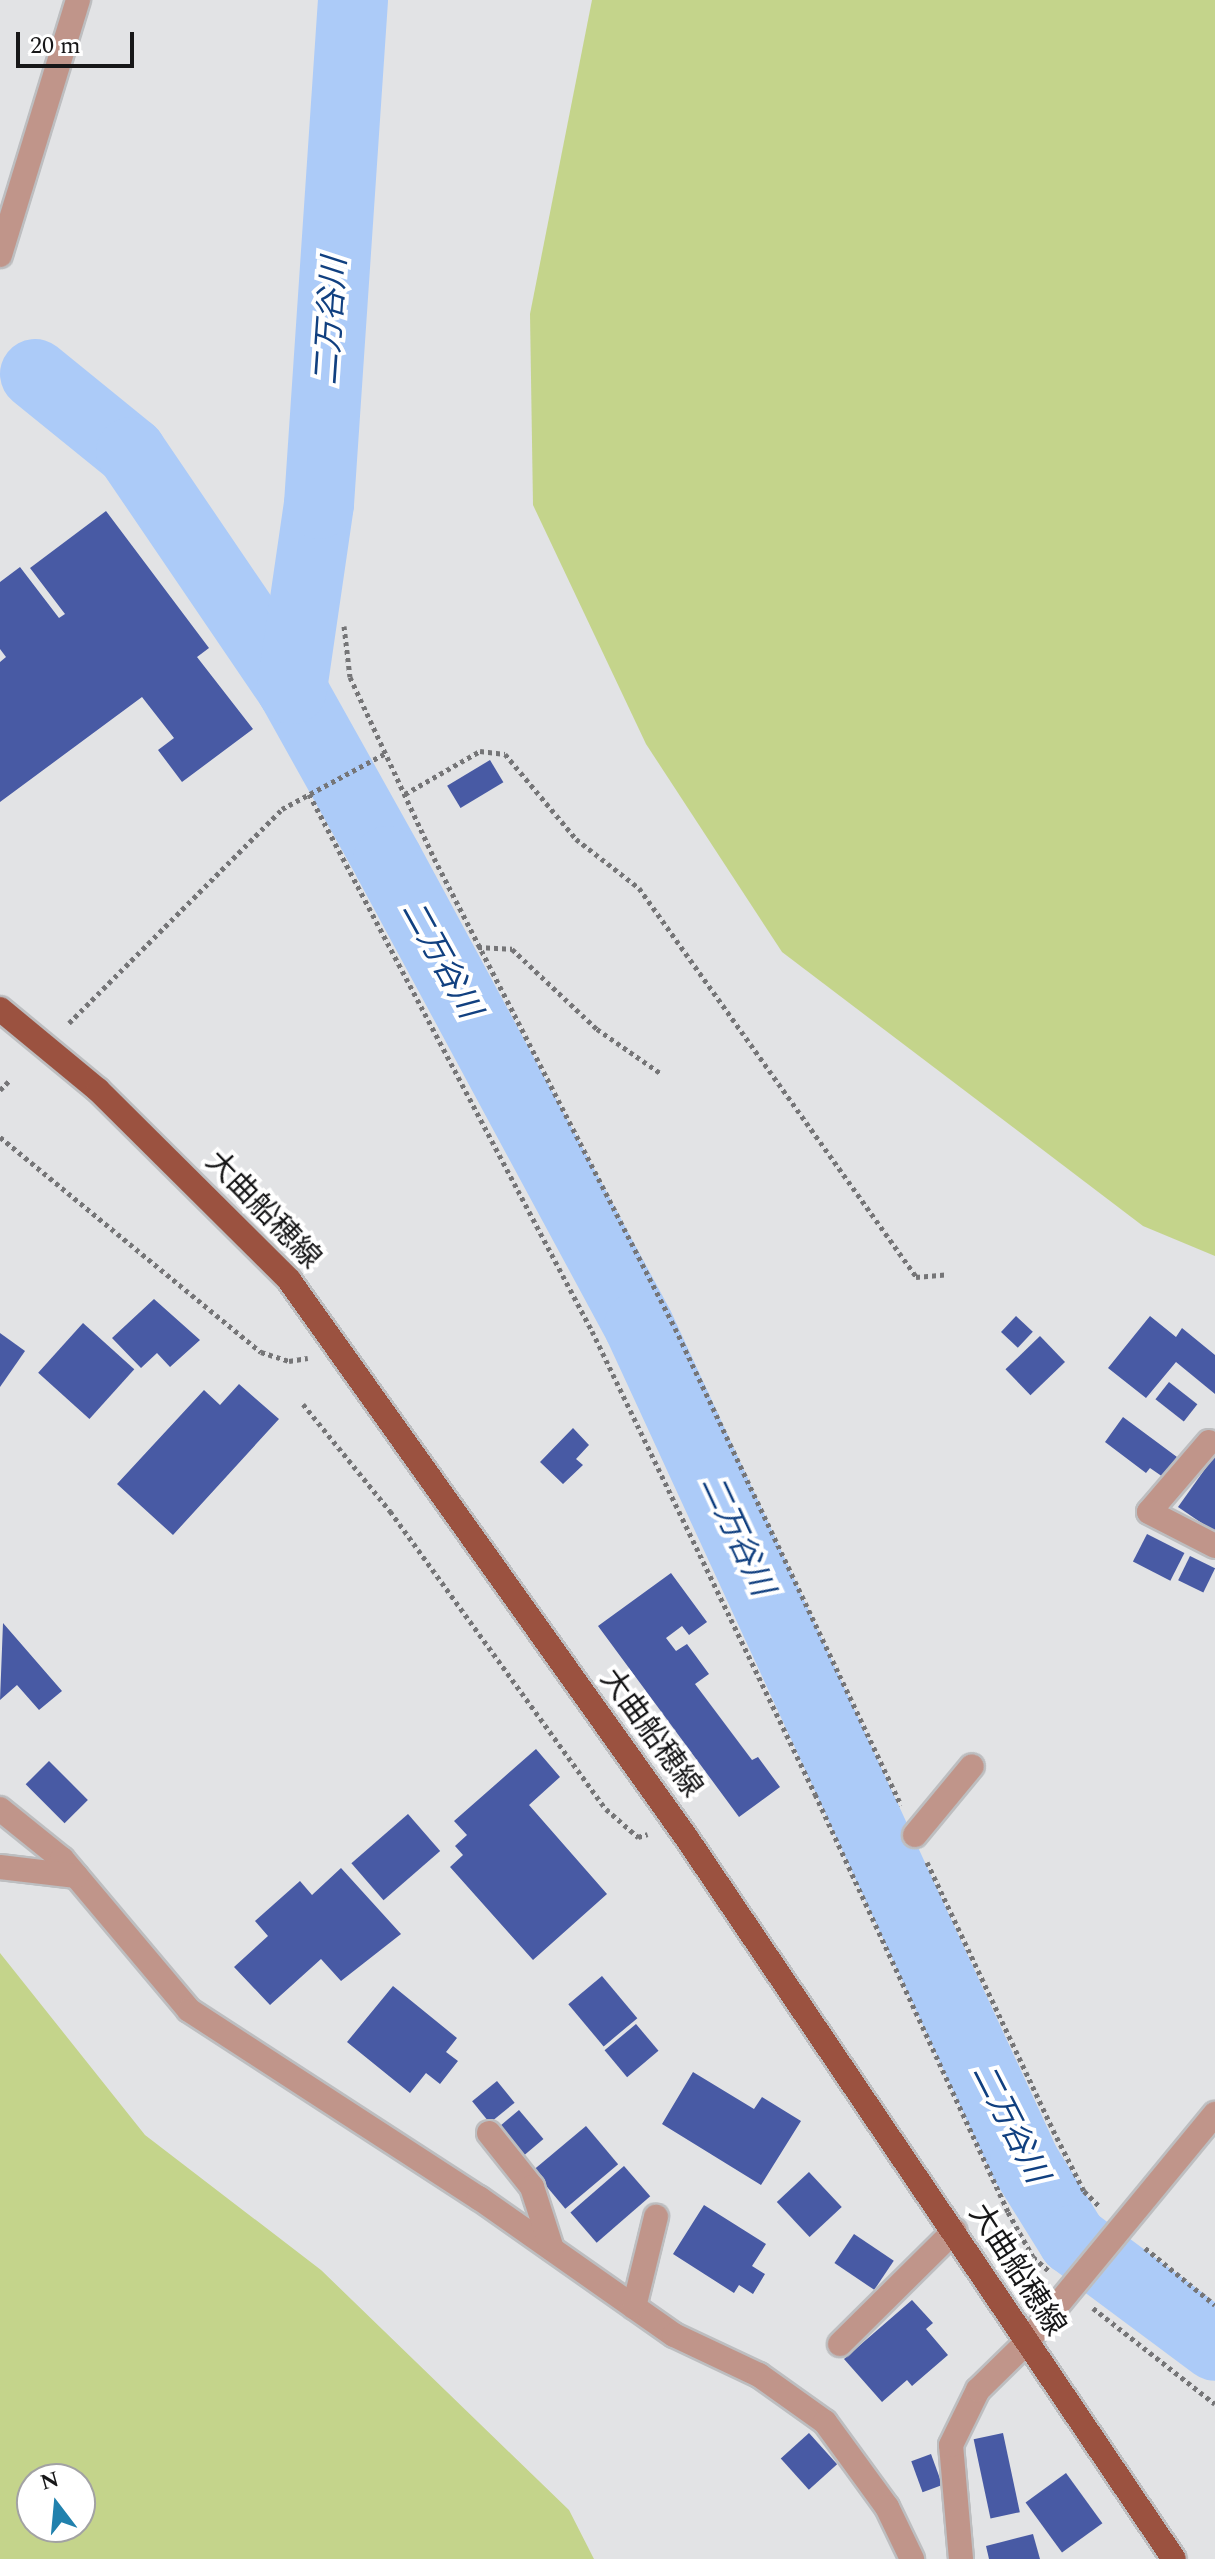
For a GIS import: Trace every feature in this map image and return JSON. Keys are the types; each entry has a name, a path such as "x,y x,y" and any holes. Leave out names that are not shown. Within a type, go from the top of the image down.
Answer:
{"main road":[{"name":"大曲船穂線","path":"0,1009 98,1090 289,1280 677,1825 875,2123 954,2231 1026,2343 1174,2559"}],"street":[{"path":"0,255 78,0"},
{"path":"1209,1442 1149,1512 1215,1546"},
{"path":"915,1835 972,1766"},
{"path":"0,1809 76,1876 189,2010 552,2249 674,2335 759,2375 825,2422 879,2494 912,2559"},
{"path":"0,1867 76,1876"},
{"path":"961,2559 951,2445 978,2390 1026,2343 1215,2114"},
{"path":"489,2133 532,2187 552,2249"},
{"path":"634,2307 656,2217"},
{"path":"840,2344 954,2231"}],"path":[{"path":"344,626 350,677 405,794 478,947 675,1328 1084,2191 1215,2305"},
{"path":"405,794 480,751 505,754 576,839 639,888 916,1277 948,1274"},
{"path":"69,1023 282,809 386,753"},
{"path":"309,794 592,1331 815,1794 1008,2212 1033,2257 1070,2290 1215,2404"},
{"path":"478,947 512,949 597,1029 660,1073"},
{"path":"0,1090 9,1081"},
{"path":"0,1137 261,1352 289,1361 336,1346"},
{"path":"303,1404 390,1511 606,1809 638,1837 677,1825"}],"green space":[{"path":"592,0 1215,0 1215,1256 1143,1226 782,952 646,744 533,505 530,314"},
{"path":"0,1953 145,2135 321,2270 569,2510 594,2559 0,2559"}],"building":[{"path":"106,511 209,648 197,657 253,729 182,782 158,750 174,738 142,697 0,802 0,662 6,657 0,649 0,582 20,567 59,618 65,614 30,568"},
{"path":"490,760 503,782 461,808 447,786"},
{"path":"154,1299 200,1340 170,1367 157,1353 141,1368 112,1338"},
{"path":"1016,1316 1033,1332 1018,1348 1001,1332"},
{"path":"1150,1316 1176,1337 1182,1328 1215,1355 1215,1394 1176,1362 1146,1398 1108,1368"},
{"path":"83,1323 134,1369 89,1419 38,1373"},
{"path":"0,1333 25,1351 0,1387"},
{"path":"1040,1336 1065,1362 1030,1395 1005,1369"},
{"path":"1169,1382 1197,1404 1184,1422 1155,1399"},
{"path":"239,1384 279,1419 173,1535 117,1484 204,1390 220,1405"},
{"path":"1123,1417 1177,1457 1163,1477 1150,1468 1146,1473 1105,1442"},
{"path":"573,1428 589,1445 576,1459 583,1465 563,1484 540,1462"},
{"path":"1215,1455 1215,1532 1178,1507"},
{"path":"1147,1534 1184,1553 1170,1581 1133,1562"},
{"path":"1190,1556 1215,1568 1203,1593 1178,1580"},
{"path":"671,1573 707,1622 689,1635 682,1626 666,1638 676,1651 687,1644 709,1674 695,1684 752,1760 758,1757 780,1787 739,1817 598,1626"},
{"path":"3,1623 62,1691 39,1710 17,1685 0,1700"},
{"path":"536,1749 560,1777 529,1805 607,1894 533,1960 450,1867 463,1855 455,1846 467,1835 454,1821"},
{"path":"49,1761 88,1800 65,1823 26,1784"},
{"path":"408,1814 440,1851 384,1900 351,1863"},
{"path":"341,1868 401,1934 341,1981 321,1959 270,2005 234,1967 268,1936 255,1921 300,1881 312,1895"},
{"path":"602,1976 637,2018 604,2046 568,2004"},
{"path":"393,1986 457,2038 446,2052 458,2061 440,2084 426,2073 410,2093 347,2042"},
{"path":"636,2024 658,2051 627,2077 605,2050"},
{"path":"693,2072 754,2109 762,2097 801,2121 761,2185 662,2124"},
{"path":"497,2081 515,2103 490,2123 472,2101"},
{"path":"519,2110 543,2139 521,2158 497,2129"},
{"path":"586,2126 618,2164 565,2209 533,2170"},
{"path":"624,2166 650,2196 597,2243 570,2213"},
{"path":"809,2172 842,2207 810,2237 777,2202"},
{"path":"704,2205 766,2244 752,2266 765,2274 753,2294 739,2285 734,2293 673,2254"},
{"path":"854,2234 894,2261 874,2290 834,2263"},
{"path":"912,2300 933,2323 926,2329 948,2355 912,2386 907,2380 882,2402 844,2359"},
{"path":"809,2433 837,2464 809,2490 781,2458"},
{"path":"1003,2433 1020,2512 990,2518 974,2439"},
{"path":"931,2454 942,2485 923,2492 911,2461"},
{"path":"1066,2473 1102,2523 1062,2553 1026,2502"},
{"path":"1033,2534 1040,2559 989,2559 986,2546"}],"waterway":[{"name":"二万谷川","path":"292,689 319,504 353,0"},
{"name":"二万谷川","path":"35,374 131,452 292,689 388,861 639,1326 1025,2163 1073,2240 1215,2346"}]}
